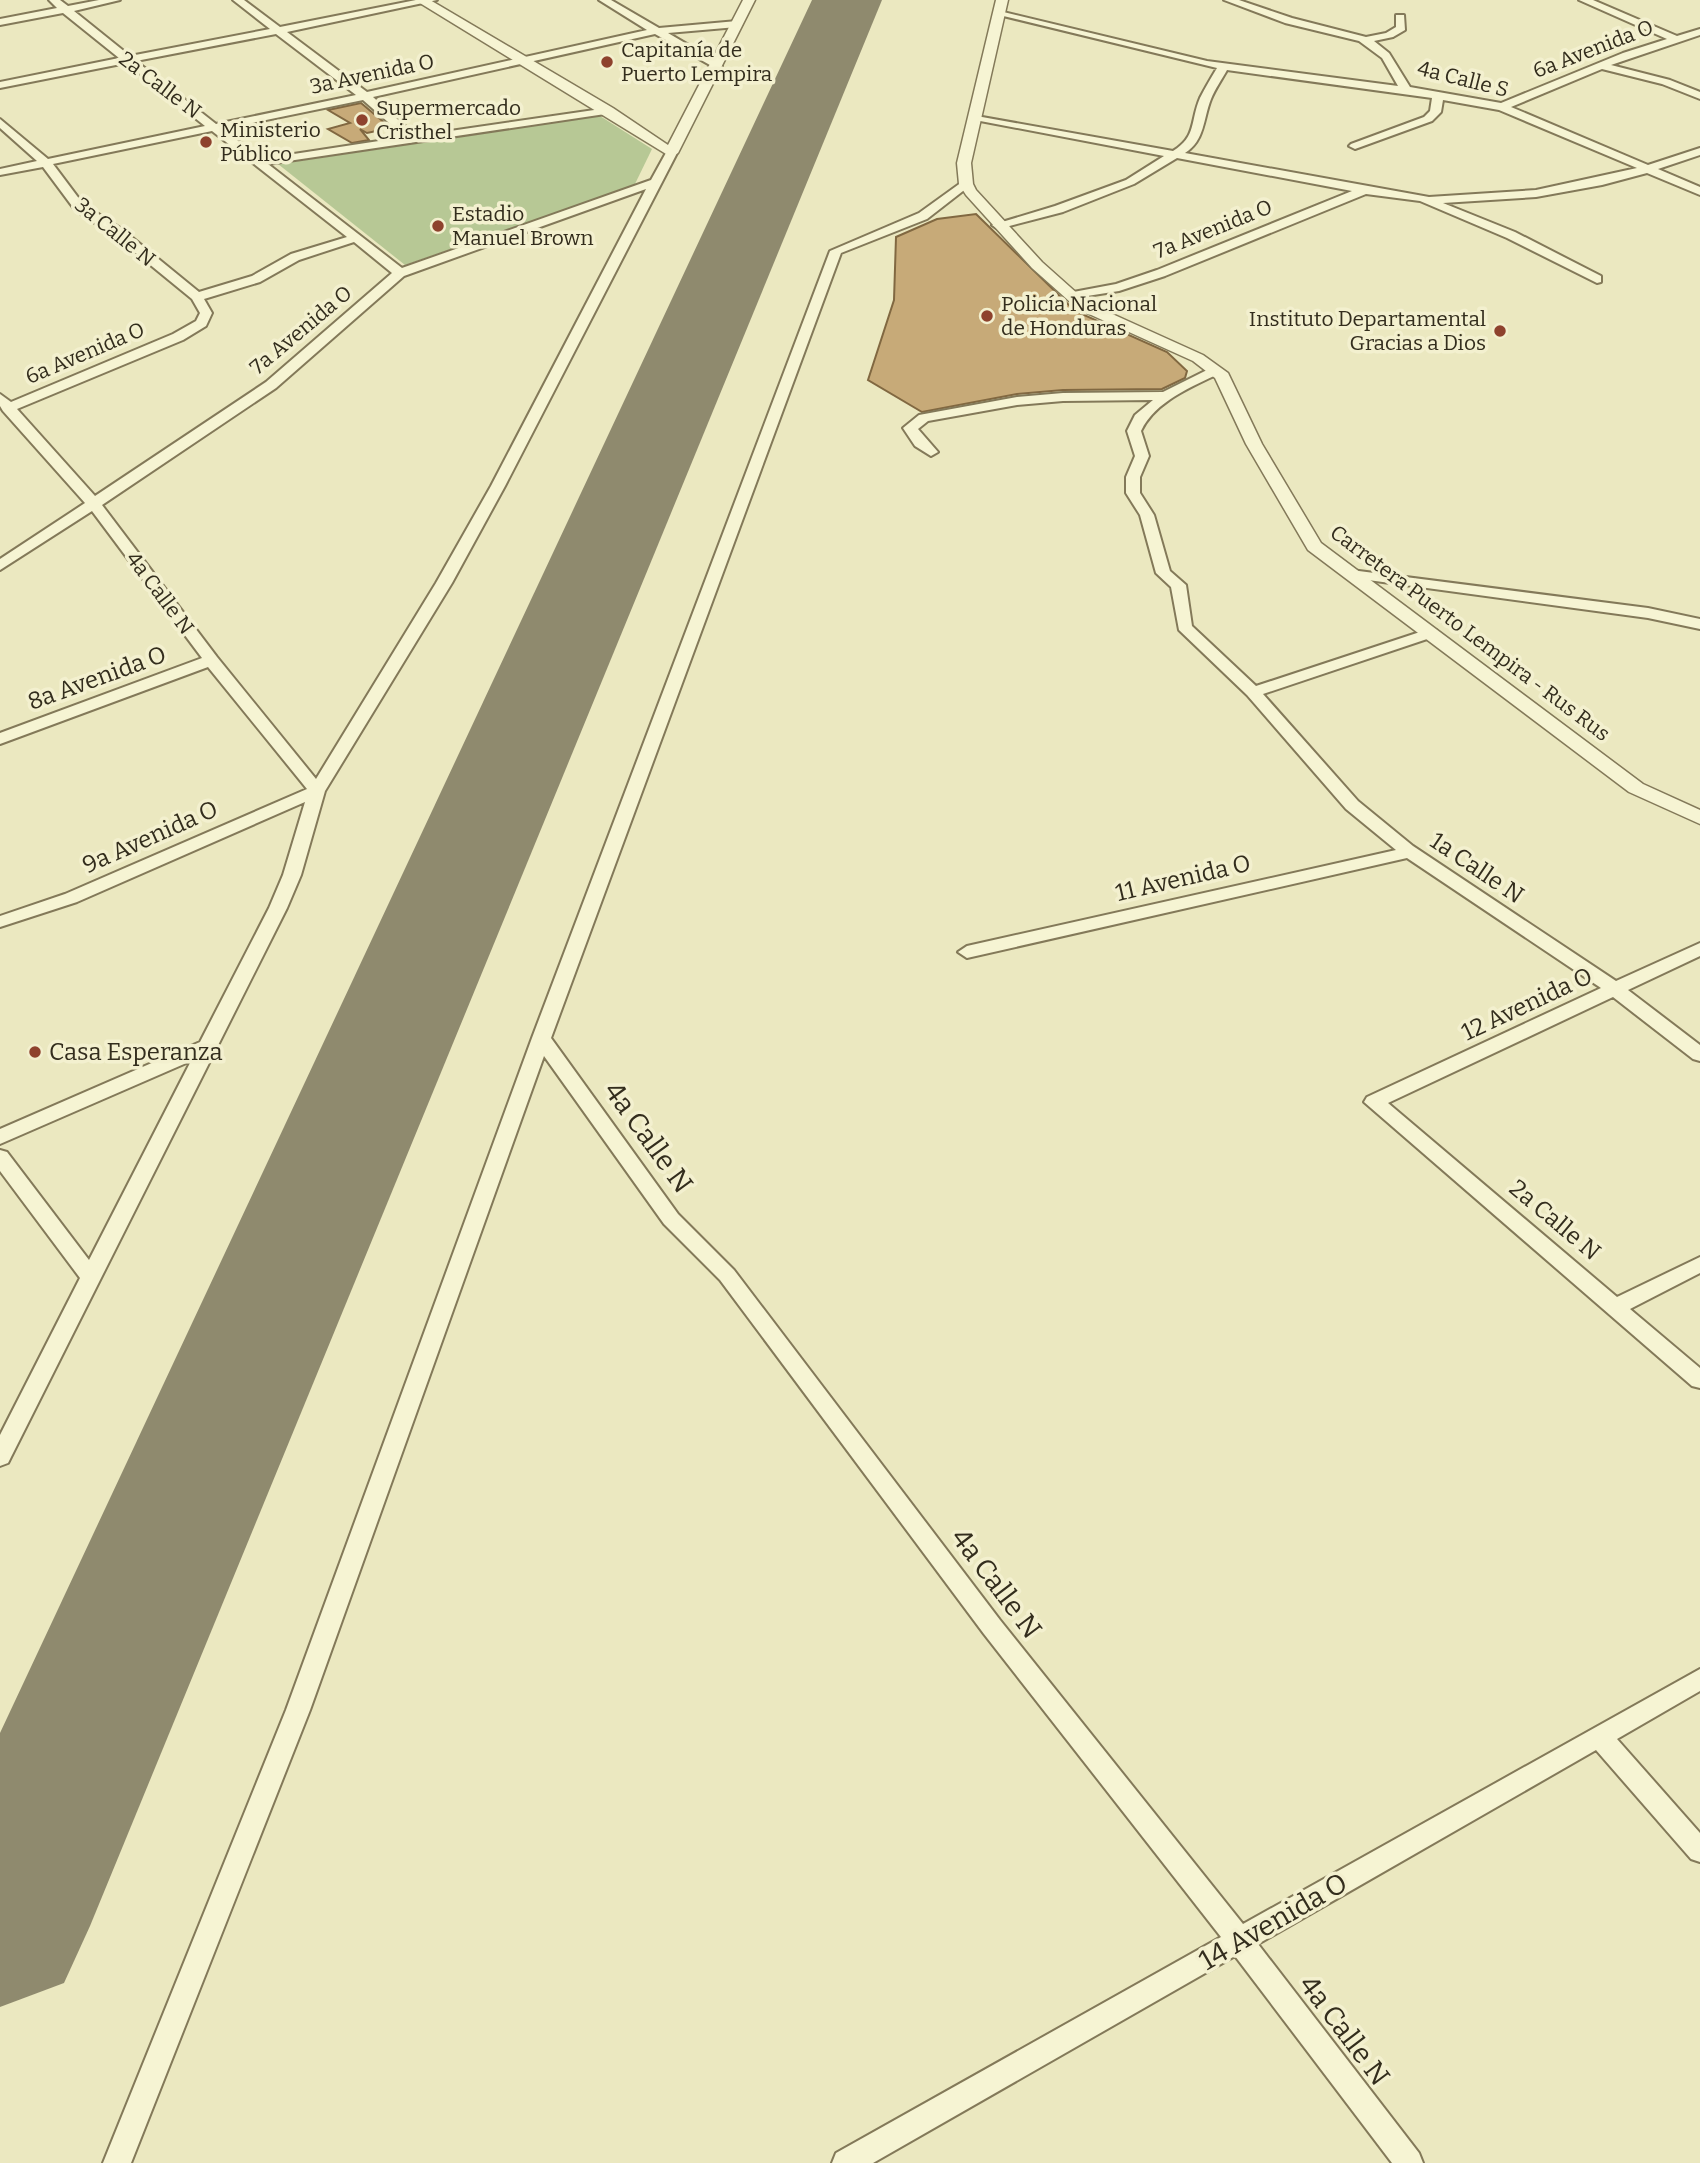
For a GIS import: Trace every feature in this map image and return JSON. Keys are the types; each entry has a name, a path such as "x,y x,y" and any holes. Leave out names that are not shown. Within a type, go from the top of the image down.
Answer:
{"street":[{"name":"2a Calle N","path":"54,0 124,60 215,126 400,273"},
{"path":"0,22 115,0"},
{"path":"238,0 365,96 412,138"},
{"path":"604,0 717,66"},
{"path":"0,1457 278,908 292,875 317,791 451,571 717,66 749,0"},
{"path":"1229,0 1297,23 1369,39 1390,35 1401,28 1400,17"},
{"path":"1584,0 1676,39"},
{"path":"0,85 425,1 608,111 671,153"},
{"path":"117,2163 298,1710 541,1038 836,251 923,216 966,184 964,163 1001,6 1151,52 1223,67 1406,90"},
{"name":"3a Avenida O","path":"0,172 365,96 655,31 737,24"},
{"name":"6a Avenida O","path":"1502,107 1601,66 1700,32"},
{"name":"4a Calle S","path":"1369,39 1398,71 1406,90 1502,107 1700,191"},
{"path":"1601,66 1666,82 1700,96"},
{"path":"998,225 1059,209 1130,182 1191,145 1199,129 1205,100 1223,67"},
{"path":"1355,146 1428,119 1435,112 1438,94"},
{"path":"261,162 608,111"},
{"path":"975,117 1365,190 1422,198 1489,199 1534,195 1651,169 1700,151"},
{"name":"3a Calle N","path":"0,121 46,163 79,206 119,233 197,297"},
{"name":"7a Avenida O","path":"0,566 271,385 400,273 656,182"},
{"name":"Carretera Puerto Lempira - Rus Rus","path":"966,184 998,225 1083,306 1198,358 1222,376 1254,444 1314,546 1636,788 1700,818"},
{"name":"7a Avenida O","path":"1072,296 1119,287 1161,273 1365,190"},
{"path":"1422,198 1511,235 1597,279"},
{"path":"197,297 256,279 295,257 355,238"},
{"name":"6a Avenida O","path":"5,408 178,337 201,323 206,313 197,297"},
{"path":"931,453 910,428 924,418 977,407 1063,397 1166,396 1215,370"},
{"name":"1a Calle N","path":"1166,396 1140,418 1134,430 1142,456 1133,477 1133,493 1147,515 1163,573 1178,585 1184,627 1253,692 1352,805 1410,852 1616,990 1700,1055"},
{"name":"4a Calle N","path":"5,408 93,503 211,660 317,791"},
{"path":"1351,574 1648,613 1700,624"},
{"path":"1253,692 1431,633"},
{"name":"8a Avenida O","path":"0,739 211,660"},
{"name":"9a Avenida O","path":"0,922 71,898 317,791"},
{"name":"11 Avenida O","path":"967,952 1410,852"},
{"name":"12 Avenida O","path":"1374,1102 1700,949"},
{"name":"4a Calle N","path":"541,1038 671,1219 735,1285 992,1627 1239,1940 1409,2163"},
{"path":"0,1137 209,1046"},
{"name":"2a Calle N","path":"1374,1102 1700,1380"},
{"path":"0,1157 91,1277"},
{"path":"1616,1307 1700,1264"},
{"name":"14 Avenida O","path":"846,2163 1700,1679"},
{"path":"1599,1736 1700,1851"}],"green space":[{"name":"Estadio Manuel Brown","path":"600,116 652,149 634,186 405,265 278,164"}],"building":[{"name":"Supermercado Cristhel","path":"361,103 386,124 378,126 381,130 367,133 360,129 369,140 352,143 328,129 350,123 328,110"},
{"name":"Policía Nacional de Honduras","path":"976,214 1075,311 1167,352 1187,371 1185,378 1162,389 1063,390 1017,394 922,412 868,380 894,300 896,237 937,219"}],"runway":[{"path":"0,1926 847,0"}],"place":[{"name":"Capitanía de Puerto Lempira","path":"607,62"},
{"name":"Supermercado Cristhel","path":"362,120"},
{"name":"Ministerio Público","path":"206,142"},
{"name":"Estadio Manuel Brown","path":"438,226"},
{"name":"Policía Nacional de Honduras","path":"987,316"},
{"name":"Instituto Departamental Gracias a Dios","path":"1500,331"},
{"name":"Casa Esperanza","path":"35,1052"}]}
